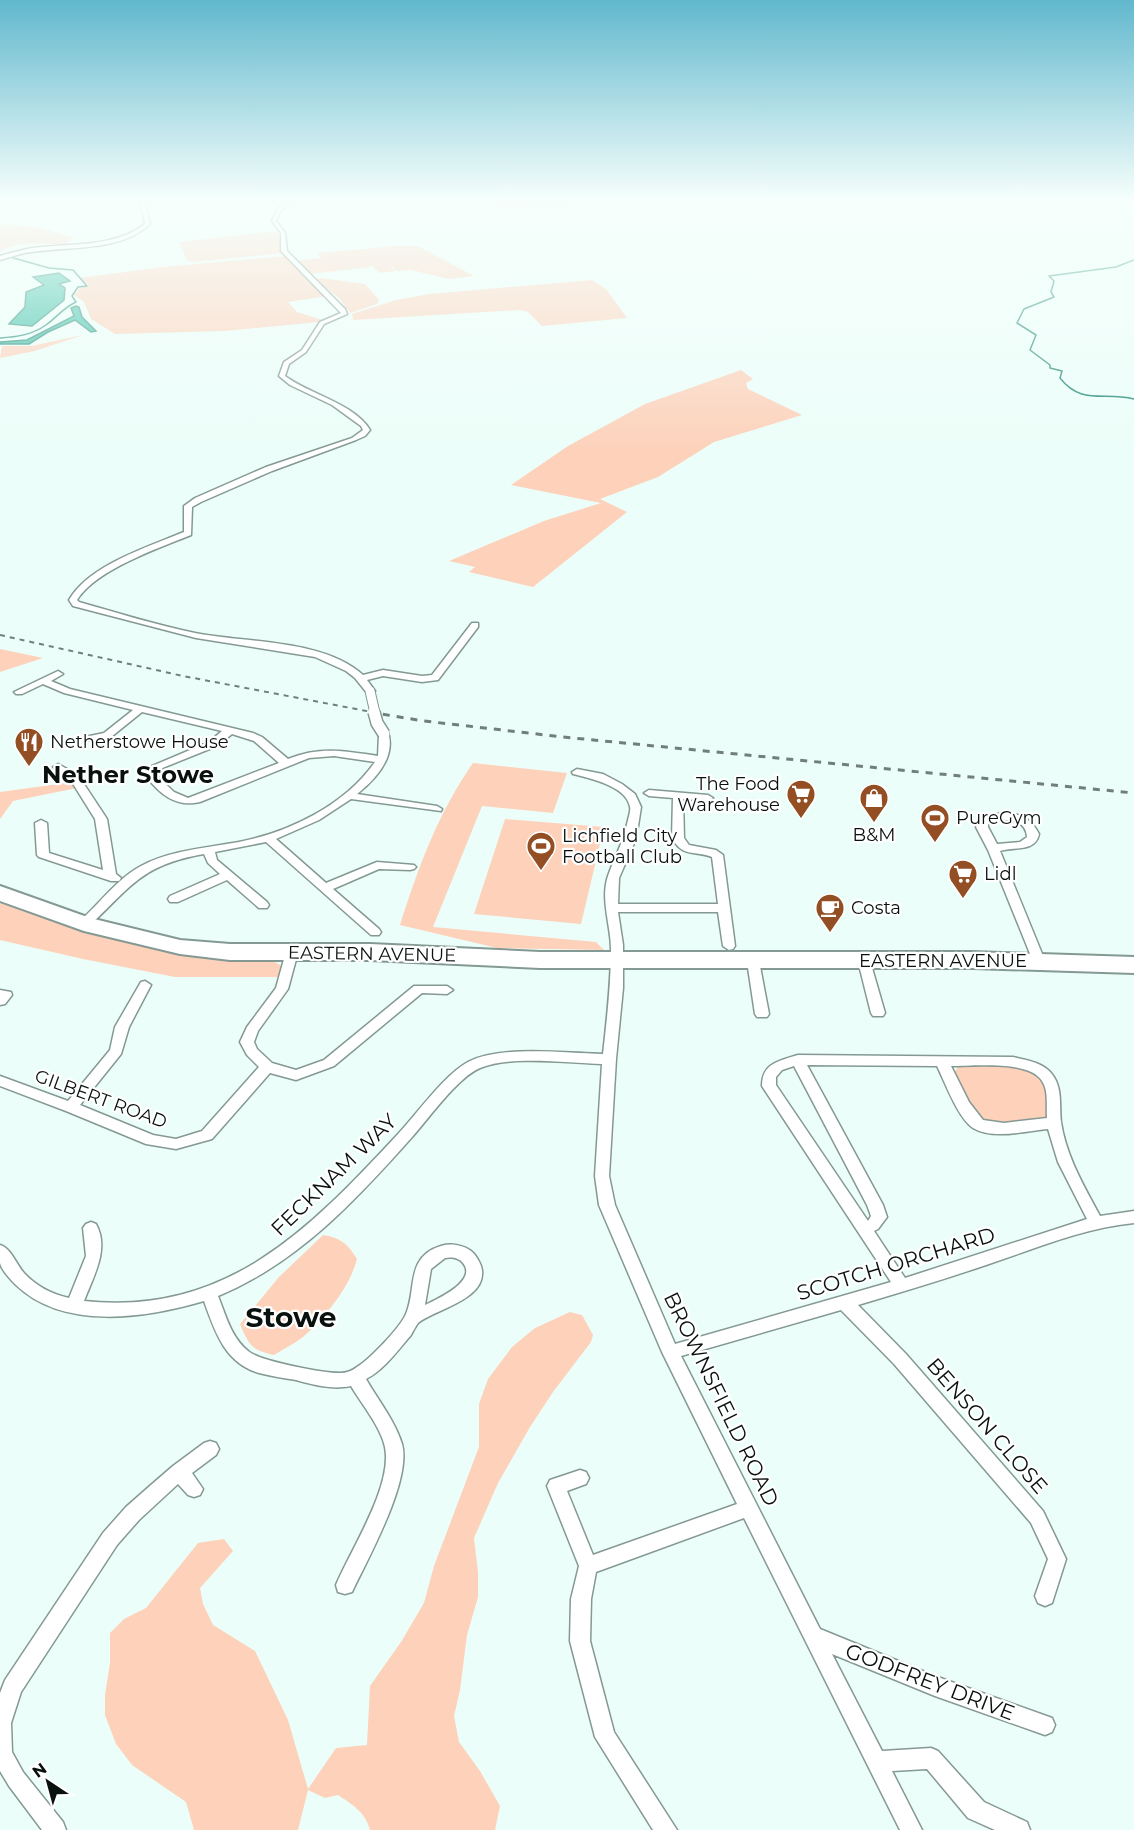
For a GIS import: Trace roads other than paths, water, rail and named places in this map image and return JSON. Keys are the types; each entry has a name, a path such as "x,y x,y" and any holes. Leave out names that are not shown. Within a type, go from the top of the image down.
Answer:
{"highway":[{"name":"EASTERN AVENUE","path":"0,893 84,924 180,947 230,952 370,952 540,960 1134,964"}],"street":[{"path":"84,924 124,881 156,863 268,838 312,818 350,796 382,760 384,735 377,723 370,691 362,678 352,669 307,653 213,639 153,626 76,604 73,600 74,594 81,588 124,561 188,533 188,506 198,500 268,469 354,439 363,435 367,430 364,425 334,404 292,384 282,376 286,363 304,351 322,323 344,314 343,310 317,283"},
{"path":"362,678 382,673 422,680 435,678 475,625"},
{"path":"19,692 58,674"},
{"path":"43,681 67,691 230,730 258,739 286,763"},
{"path":"88,739 107,735 140,709"},
{"path":"230,730 213,744 150,769 150,776 176,799 183,802 196,800 286,763 320,753 382,760"},
{"path":"58,767 74,777 101,819 110,876"},
{"name":"BROWNSFIELD ROAD","path":"578,772 599,776 618,786 631,796 636,807 630,839 613,878 612,908 617,988 609,1059 602,1176 607,1205 670,1352 816,1637 911,1830"},
{"path":"649,793 708,798"},
{"path":"350,796 437,809"},
{"path":"678,796 680,843 688,850 710,851 717,855 729,945"},
{"path":"41,823 43,855 124,881"},
{"path":"268,838 375,932"},
{"path":"209,850 212,861 263,905"},
{"path":"994,850 1039,962"},
{"path":"326,888 377,865 410,867"},
{"path":"174,899 227,875"},
{"path":"612,908 724,908"},
{"path":"292,952 282,989 252,1030 247,1042 267,1067 296,1075 329,1063 419,989 447,990"},
{"path":"753,961 762,1014"},
{"path":"864,961 878,1013"},
{"path":"71,1107 116,1051 122,1026 145,985"},
{"path":"0,994 6,995 0,1001"},
{"name":"FECKNAM WAY","path":"0,1251 14,1274 32,1292 51,1301 73,1307 136,1309 209,1294 255,1274 314,1229 472,1066 490,1060 609,1059"},
{"path":"798,1060 875,1205 879,1217 873,1225 864,1228"},
{"path":"902,1286 769,1086 769,1076 777,1067 798,1060 1013,1062 1030,1066 1046,1076 1052,1088 1054,1123 1062,1155 1096,1222"},
{"path":"942,1062 971,1116 979,1124 991,1128 1054,1123"},
{"name":"GILBERT ROAD","path":"0,1081 151,1140 176,1144 207,1135 267,1067"},
{"name":"SCOTCH ORCHARD","path":"670,1352 902,1286 1096,1222 1134,1217"},
{"path":"73,1307 94,1256 91,1228"},
{"path":"209,1294 226,1334 240,1356 256,1365 327,1380 356,1378 371,1368 412,1319"},
{"name":"BENSON CLOSE","path":"844,1302 900,1359 1037,1517 1056,1559 1045,1596"},
{"path":"345,1585 382,1506 396,1462 393,1445 356,1378"},
{"path":"56,1830 16,1779 2,1754 1,1723 12,1687 110,1539 128,1517 179,1472 210,1449"},
{"path":"179,1472 194,1489"},
{"path":"580,1478 556,1486 588,1566 580,1599 580,1641 605,1737 666,1830"},
{"path":"588,1566 749,1508"},
{"name":"GODFREY DRIVE","path":"816,1637 935,1686 1045,1725"},
{"path":"877,1762 931,1758 976,1810 1018,1830"}],"waterway":[{"path":"0,338 24,335 41,328 76,302 72,296 78,287 87,286 85,283"},
{"path":"1053,283 1051,292 1054,297 1024,309 1017,323 1036,335 1030,350 1050,365 1050,368 1062,371 1060,378 1068,387 1077,392 1085,395 1134,399"}],"railway":[{"path":"0,635 183,676 377,713"},
{"path":"369,712 424,721 563,737 1134,793"}],"place":[{"name":"Netherstowe House","path":"29,768"},
{"name":"The Food Warehouse","path":"801,820"},
{"name":"B&M","path":"874,824"},
{"name":"PureGym","path":"935,844"},
{"name":"Lichfield City Football Club","path":"541,872"},
{"name":"Lidl","path":"963,900"},
{"name":"Costa","path":"830,934"}],"district":[{"name":"Nether Stowe","path":"128,775"},
{"name":"Stowe","path":"291,1317"}]}
